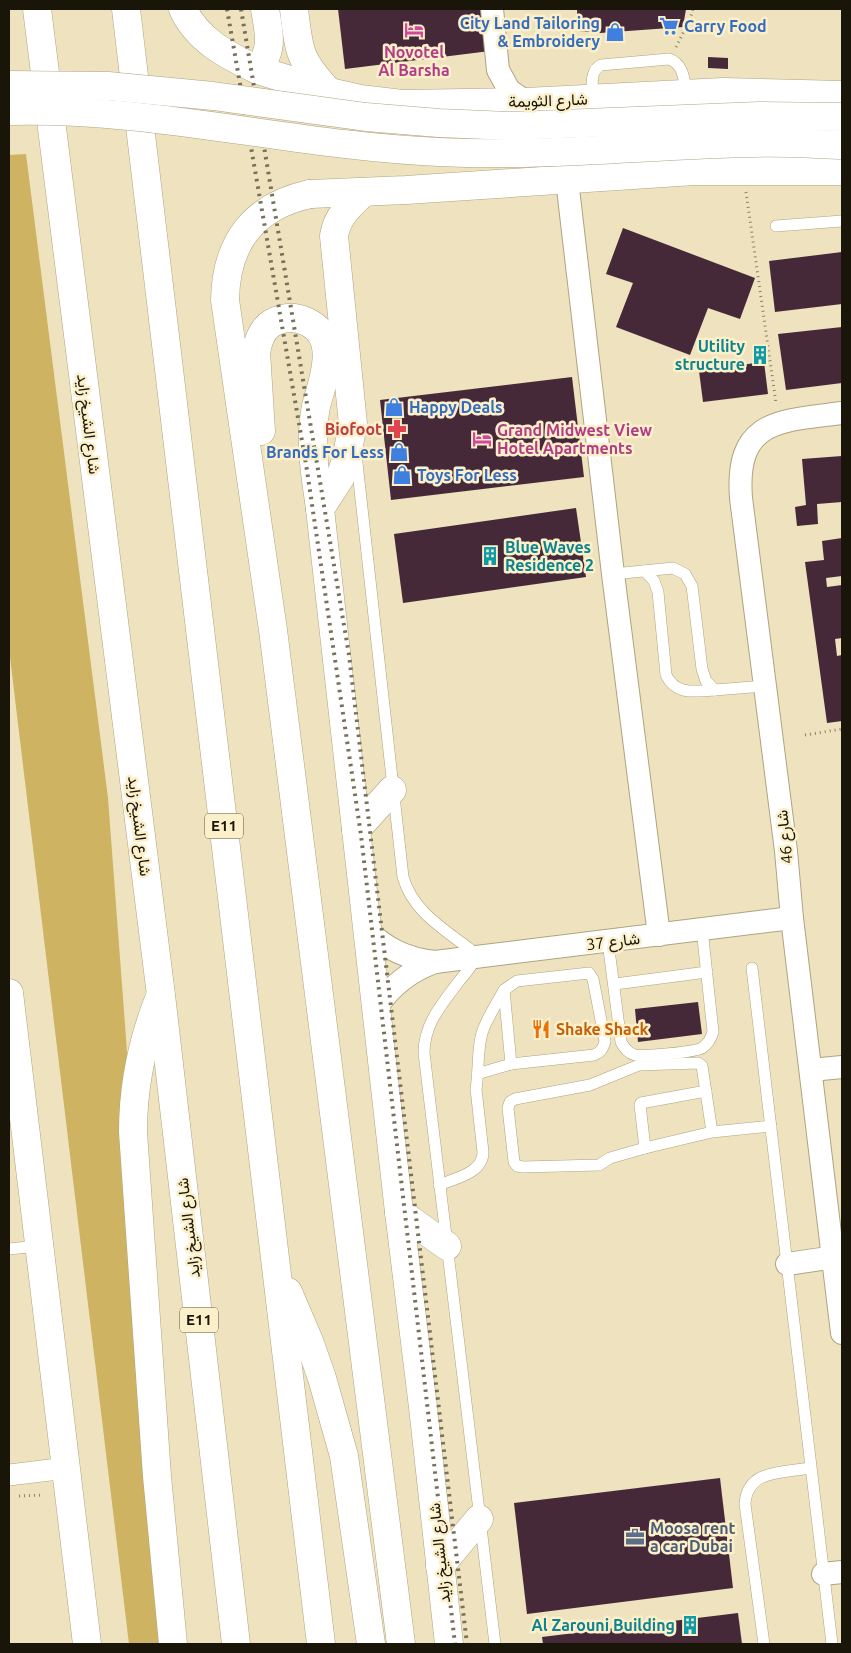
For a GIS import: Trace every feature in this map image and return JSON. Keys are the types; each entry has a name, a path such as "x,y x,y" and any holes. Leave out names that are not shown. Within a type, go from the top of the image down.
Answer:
{"main road":[{"name":"شارع الشيخ زايد","path":"37,9 161,995 236,1644"},
{"name":"E11","path":"126,9 321,1644"},
{"name":"شارع الثويمة","path":"183,9 199,32 215,48 235,60 258,70 329,92 360,99 402,104 526,102 758,92 842,95"},
{"path":"258,70 269,49 270,42 266,9"},
{"path":"294,9 298,44 303,60 312,74 329,92"},
{"path":"9,85 108,86 213,96 366,117 512,126 759,116 842,117"},
{"path":"758,92 740,112 734,130 735,140 739,149 762,170"},
{"path":"687,94 708,113 714,122 716,132 711,152 694,171"},
{"path":"9,111 116,115 205,124 364,146 438,152 521,154 754,143 842,144"},
{"path":"401,1644 274,630 225,300 225,281 232,254 246,230 260,216 275,205 292,198 310,194 694,171 842,171"},
{"path":"320,509 340,478 349,451 353,424 334,236 335,228 342,214 364,192"},
{"name":"شارع الشيخ زايد","path":"274,630 256,352 262,332 270,324 290,318 310,323 318,330 326,349 325,380 316,408 312,437 449,1644"},
{"path":"356,830 392,790"},
{"path":"9,993 87,1644"},
{"path":"161,995 144,1039 139,1062 133,1108 133,1132 157,1476 173,1644"},
{"path":"399,1212 447,1246"},
{"path":"276,1267 312,1348 340,1440 344,1456 371,1644"},
{"path":"440,1566 480,1520"}],"street":[{"path":"492,9 498,70 509,90 526,102"},
{"path":"477,103 490,90 498,70"},
{"path":"567,180 613,574 660,935"},
{"name":"شارع 46","path":"842,413 793,419 770,426 751,442 741,464 740,476 741,498 766,686 811,1070 838,1257 842,1333"},
{"name":"شارع 37","path":"376,1008 387,993 401,980 417,969 434,962 792,918"},
{"name":"شارع 37","path":"368,930 376,939 398,953 409,958 434,962"},
{"path":"811,1070 842,1067"},
{"path":"788,1264 838,1257"}],"lane":[{"path":"592,98 593,74 597,67 601,65 669,59 681,69 687,94"},
{"path":"776,226 842,221"},
{"path":"353,424 403,877 410,896 422,912 471,950 476,957 471,967 432,1018 426,1035 424,1053 494,1644"},
{"path":"613,574 672,568 685,574 692,586 703,675 715,690"},
{"path":"645,571 654,581 658,592 666,674 669,681 680,690 688,692 766,686"},
{"path":"608,942 621,1042 629,1053 642,1056 696,1050 707,1044 713,1032 702,929"},
{"path":"752,968 788,1264 810,1468 833,1573 832,1644"},
{"path":"614,984 707,972"},
{"path":"439,1185 479,1167 483,1157 476,1089 482,1032 504,990 517,980 589,973 593,979 605,1041 599,1053 511,1064 478,1074"},
{"path":"504,990 511,1064"},
{"path":"712,1132 702,1066 698,1063 639,1065 590,1085 515,1099 510,1102 508,1108 514,1162 517,1166 599,1165 610,1158 712,1132 771,1126"},
{"path":"645,1148 641,1103 706,1091"},
{"path":"438,1173 468,1173"},
{"path":"9,1249 38,1246"},
{"path":"9,1470 67,1468"},
{"path":"9,1480 67,1468"},
{"path":"764,1644 745,1497 752,1484 764,1476 810,1468"}],"path":[{"path":"669,59 690,19 693,9"},
{"path":"739,189 746,189 775,403 791,402 793,419"},
{"path":"805,735 842,729"},
{"path":"11,1496 44,1496"}],"shaded area":[{"path":"26,154 108,798 126,1038 153,1464 151,1565 161,1644 129,1644 9,649 9,155"}],"building":[{"name":"Novotel Al Barsha","path":"338,9 485,9 490,51 345,69"},
{"path":"577,9 686,9 683,27 600,33 578,31"},
{"path":"708,57 728,58 728,69 708,68"},
{"path":"623,228 755,278 740,319 708,308 690,355 616,327 633,283 606,274"},
{"path":"842,252 842,304 775,312 769,261"},
{"path":"842,327 842,383 786,390 778,334"},
{"name":"Utility structure","path":"765,348 767,360 756,362 754,349"},
{"path":"764,362 768,394 703,402 699,371"},
{"name":"Grand Midwest View Hotel Apartments","path":"572,377 584,477 391,500 380,400"},
{"path":"842,456 842,502 817,504 818,524 797,526 795,507 806,505 802,459"},
{"name":"Blue Waves Residence 2","path":"576,508 586,577 403,603 394,534"},
{"path":"842,538 842,576 826,578 827,587 842,585 842,638 835,639 837,656 842,655 842,721 827,723 805,562 824,560 822,541"},
{"path":"698,1002 702,1034 638,1042 635,1009"},
{"path":"720,1478 733,1588 527,1614 514,1503"},
{"name":"Al Zarouni Building","path":"738,1613 742,1644 543,1644 542,1637"}],"railway":[{"path":"227,9 306,464 361,835 455,1644"},
{"path":"241,9 349,655 467,1644"}],"place":[{"name":"Carry Food","path":"669,26"},
{"name":"Novotel Al Barsha","path":"414,30"},
{"name":"City Land Tailoring & Embroidery","path":"615,32"},
{"name":"Utility structure","path":"760,355"},
{"name":"Happy Deals","path":"394,407"},
{"name":"Biofoot","path":"397,429"},
{"name":"Grand Midwest View Hotel Apartments","path":"482,439"},
{"name":"Brands For Less","path":"399,452"},
{"name":"Toys For Less","path":"402,475"},
{"name":"Blue Waves Residence 2","path":"490,556"},
{"name":"Shake Shack","path":"541,1029"},
{"name":"Moosa rent a car Dubai","path":"635,1537"},
{"name":"Al Zarouni Building","path":"690,1625"}]}
